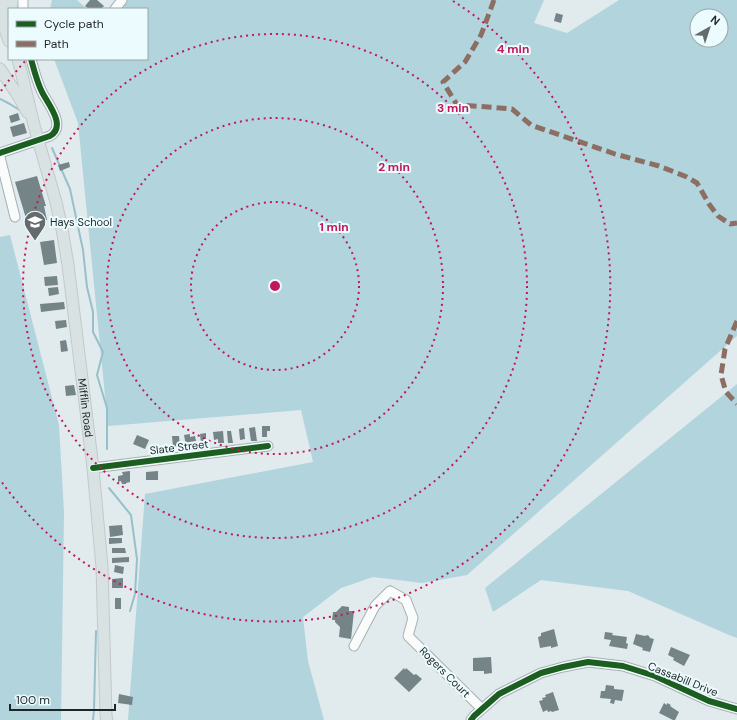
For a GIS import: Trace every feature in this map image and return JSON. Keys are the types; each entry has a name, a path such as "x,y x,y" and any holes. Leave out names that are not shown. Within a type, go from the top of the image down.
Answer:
{"main road":[{"path":"3,0 8,18"},
{"path":"0,14 8,38"},
{"name":"Mifflin Road","path":"15,60 28,101"},
{"name":"Mifflin Road","path":"18,60 35,129 56,202 68,265 93,468 102,567 107,720"},
{"path":"0,69 19,97 35,129"}],"street":[{"path":"0,153 38,140 54,133 57,129 57,122 42,92 31,60"},
{"path":"0,157 15,217"},
{"name":"Slate Street","path":"93,468 268,446"},
{"name":"Rogers Court","path":"354,646 375,606 390,591 406,600 413,618 408,636 482,709"},
{"name":"Cassabill Drive","path":"471,720 499,694 541,673 563,666 588,662 623,666 655,676 709,701 737,709"}],"shaded area":[{"path":"52,0 77,0 86,8 50,8"},
{"path":"122,0 544,0 534,23 567,33 619,0 737,0 737,336 467,575 422,583 373,577 341,588 303,617 308,661 324,720 128,720 145,494 313,462 301,410 108,426 78,123 54,60 148,60 148,8 116,8"},
{"path":"10,235 59,425 64,512 61,720 0,720 0,237"},
{"path":"737,384 737,638 628,591 541,580 493,612 485,588"}],"building":[{"path":"90,0 97,0 104,6 102,8 88,8 85,6"},
{"path":"556,13 563,15 561,23 554,21"},
{"path":"18,113 20,120 11,123 9,116"},
{"path":"24,123 27,133 13,137 10,127"},
{"path":"69,162 70,167 60,171 58,165"},
{"path":"37,176 46,206 44,206 47,220 28,225 15,182"},
{"path":"54,240 57,263 44,265 40,242"},
{"path":"57,276 58,285 45,286 44,277"},
{"path":"58,287 59,294 49,296 48,288"},
{"path":"64,302 65,309 41,312 40,304"},
{"path":"66,320 67,327 56,329 55,321"},
{"path":"66,340 68,351 61,352 60,341"},
{"path":"74,385 76,395 66,396 65,386"},
{"path":"262,426 270,426 270,431 267,431 267,437 262,437"},
{"path":"255,427 257,441 251,441 249,428"},
{"path":"244,428 245,439 240,440 239,429"},
{"path":"223,431 224,443 218,443 218,439 214,440 213,432"},
{"path":"227,431 231,431 233,443 228,443"},
{"path":"206,433 206,444 201,444 200,434"},
{"path":"190,434 190,437 195,436 196,441 190,442 191,446 186,446 184,435"},
{"path":"137,435 149,440 145,449 133,444"},
{"path":"172,436 179,436 180,446 173,447"},
{"path":"130,471 130,482 122,484 121,481 118,482 118,476 123,475 122,472"},
{"path":"158,471 158,480 146,480 146,472"},
{"path":"122,525 123,535 110,537 109,526"},
{"path":"109,538 122,538 122,543 109,544"},
{"path":"112,548 125,548 126,553 112,553"},
{"path":"129,557 129,562 112,563 112,558"},
{"path":"115,565 124,567 123,574 114,572"},
{"path":"123,578 123,588 112,588 112,579"},
{"path":"115,598 121,598 121,609 115,609"},
{"path":"342,606 349,607 349,611 354,611 351,639 339,637 340,627 335,620 332,620 333,612 336,612"},
{"path":"554,629 558,646 551,648 551,646 540,648 538,637 541,636 541,633"},
{"path":"605,632 613,633 612,635 627,637 627,649 609,646 611,640 604,639"},
{"path":"636,634 647,635 654,639 650,652 642,650 643,648 633,644"},
{"path":"671,647 690,655 684,666 673,660 674,658 668,655"},
{"path":"491,657 492,673 484,674 484,671 473,671 473,658"},
{"path":"404,668 422,679 409,692 394,678"},
{"path":"606,685 614,686 614,689 624,690 622,701 615,700 614,704 610,703 611,699 600,698 601,691 605,691"},
{"path":"553,692 559,710 548,712 547,710 543,712 539,701 546,697 545,695"},
{"path":"119,694 133,697 132,705 118,703"},
{"path":"664,703 671,705 670,706 679,712 675,720 659,713"}],"waterway":[{"path":"0,99 21,111"},
{"path":"52,148 70,189 83,250 87,287 93,312 93,332 103,352 97,375 107,408 107,449"},
{"path":"109,488 131,515 137,559 135,594 130,611"},
{"path":"93,720 96,631"}],"marked path":[{"path":"494,0 481,35 465,62 443,82 457,105 512,109 531,125 615,154 659,166 687,177 697,183 718,216 730,224 737,223"},
{"path":"737,321 725,349 721,375 726,392 737,404"}],"cycle path":[{"path":"0,153 50,136 55,132 57,127 55,115 40,88 31,60"},
{"path":"93,468 268,446"},
{"path":"471,720 499,694 541,673 588,662 623,666 655,676 709,701 737,709"}],"place":[{"name":"Hays School","path":"35,242"}]}
